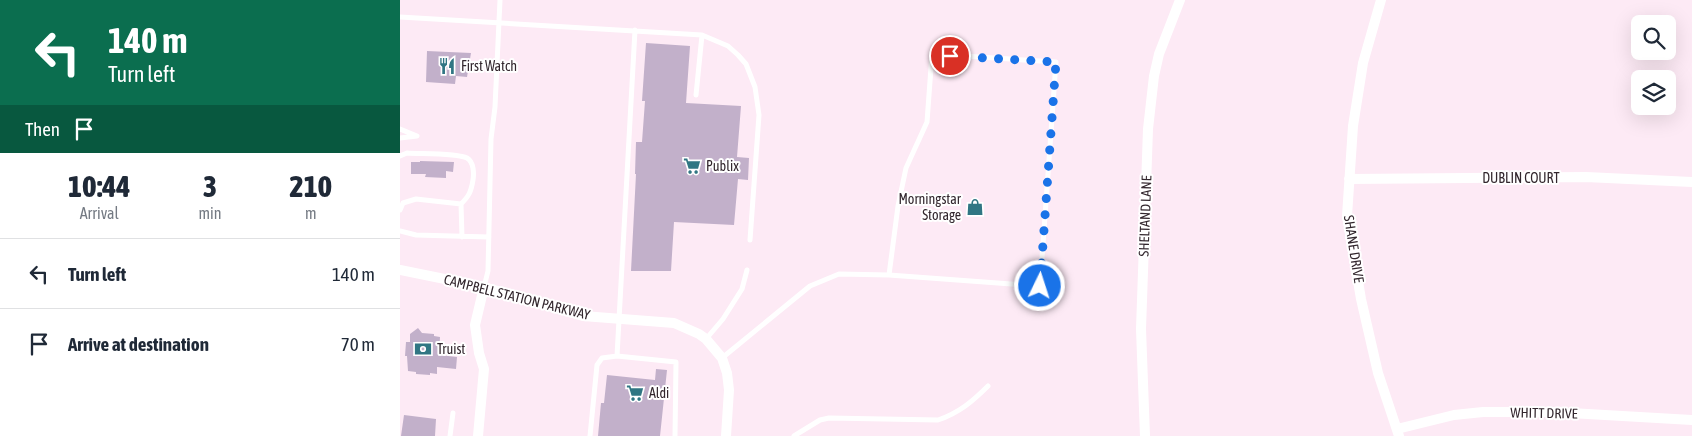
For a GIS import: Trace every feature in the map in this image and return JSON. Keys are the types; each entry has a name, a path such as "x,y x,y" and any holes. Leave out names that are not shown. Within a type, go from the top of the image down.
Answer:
{"street":[{"name":"SHELTAND LANE","path":"1145,436 1141,329 1149,120 1154,76 1159,54 1180,0"},
{"name":"SHANE DRIVE","path":"1380,0 1363,63 1353,126 1347,216 1361,299 1378,373 1398,433"},
{"name":"DUBLIN COURT","path":"1349,179 1586,177 1692,182"},
{"name":"CAMPBELL STATION PARKWAY","path":"400,270 484,286 583,316 674,323 699,334 706,339 722,358 727,373 729,390 726,436"},
{"path":"478,436 484,369 478,353 475,325 484,286"},
{"name":"WHITT DRIVE","path":"1398,433 1454,415 1483,412 1552,412 1692,420"}],"lane":[{"path":"484,286 488,271 491,140 495,107 500,0"},
{"path":"400,17 702,35 728,46 746,64 756,87 758,115 750,240"},
{"path":"617,356 635,30"},
{"path":"696,95 702,35"},
{"path":"722,358 810,286 839,274 889,275 1040,286 1056,62 932,54 927,122 906,168 898,206 889,275"},
{"path":"400,130 417,136 400,138"},
{"path":"400,156 407,153 467,158 474,174 471,194 461,204 462,237"},
{"path":"400,210 401,201 416,199 461,204"},
{"path":"400,230 416,235 488,237"},
{"path":"706,339 723,319 742,289 747,270"},
{"path":"590,436 597,365 602,358 617,356 676,362 675,436"},
{"path":"794,436 820,420 829,418 938,420 954,415 973,401 988,386"},
{"path":"450,436 453,413"}],"building":[{"name":"Publix","path":"646,43 690,46 686,103 741,106 737,157 749,158 748,180 738,179 734,225 674,222 671,271 631,271 636,142 642,142 645,101 642,101"},
{"name":"First Watch","path":"427,51 471,53 467,77 456,76 455,84 426,82"},
{"path":"411,162 454,162 453,172 446,171 446,178 425,177 426,174 411,174"},
{"name":"Truist","path":"418,328 422,333 434,334 434,336 440,337 439,355 457,357 456,369 437,367 437,374 430,373 430,375 416,374 416,372 408,371 407,356 405,356 406,342 410,342 410,334"},
{"name":"Aldi","path":"656,369 667,370 660,436 598,436 601,403 604,403 607,375 655,380"},
{"path":"404,415 436,419 435,436 401,436"}],"place":[{"name":"First Watch","path":"447,66"},
{"name":"Publix","path":"692,166"},
{"name":"Morningstar Storage","path":"975,207"},
{"name":"Truist","path":"423,349"},
{"name":"Aldi","path":"635,393"}],"route":[{"path":"950,56 1056,62 1040,286"}]}
